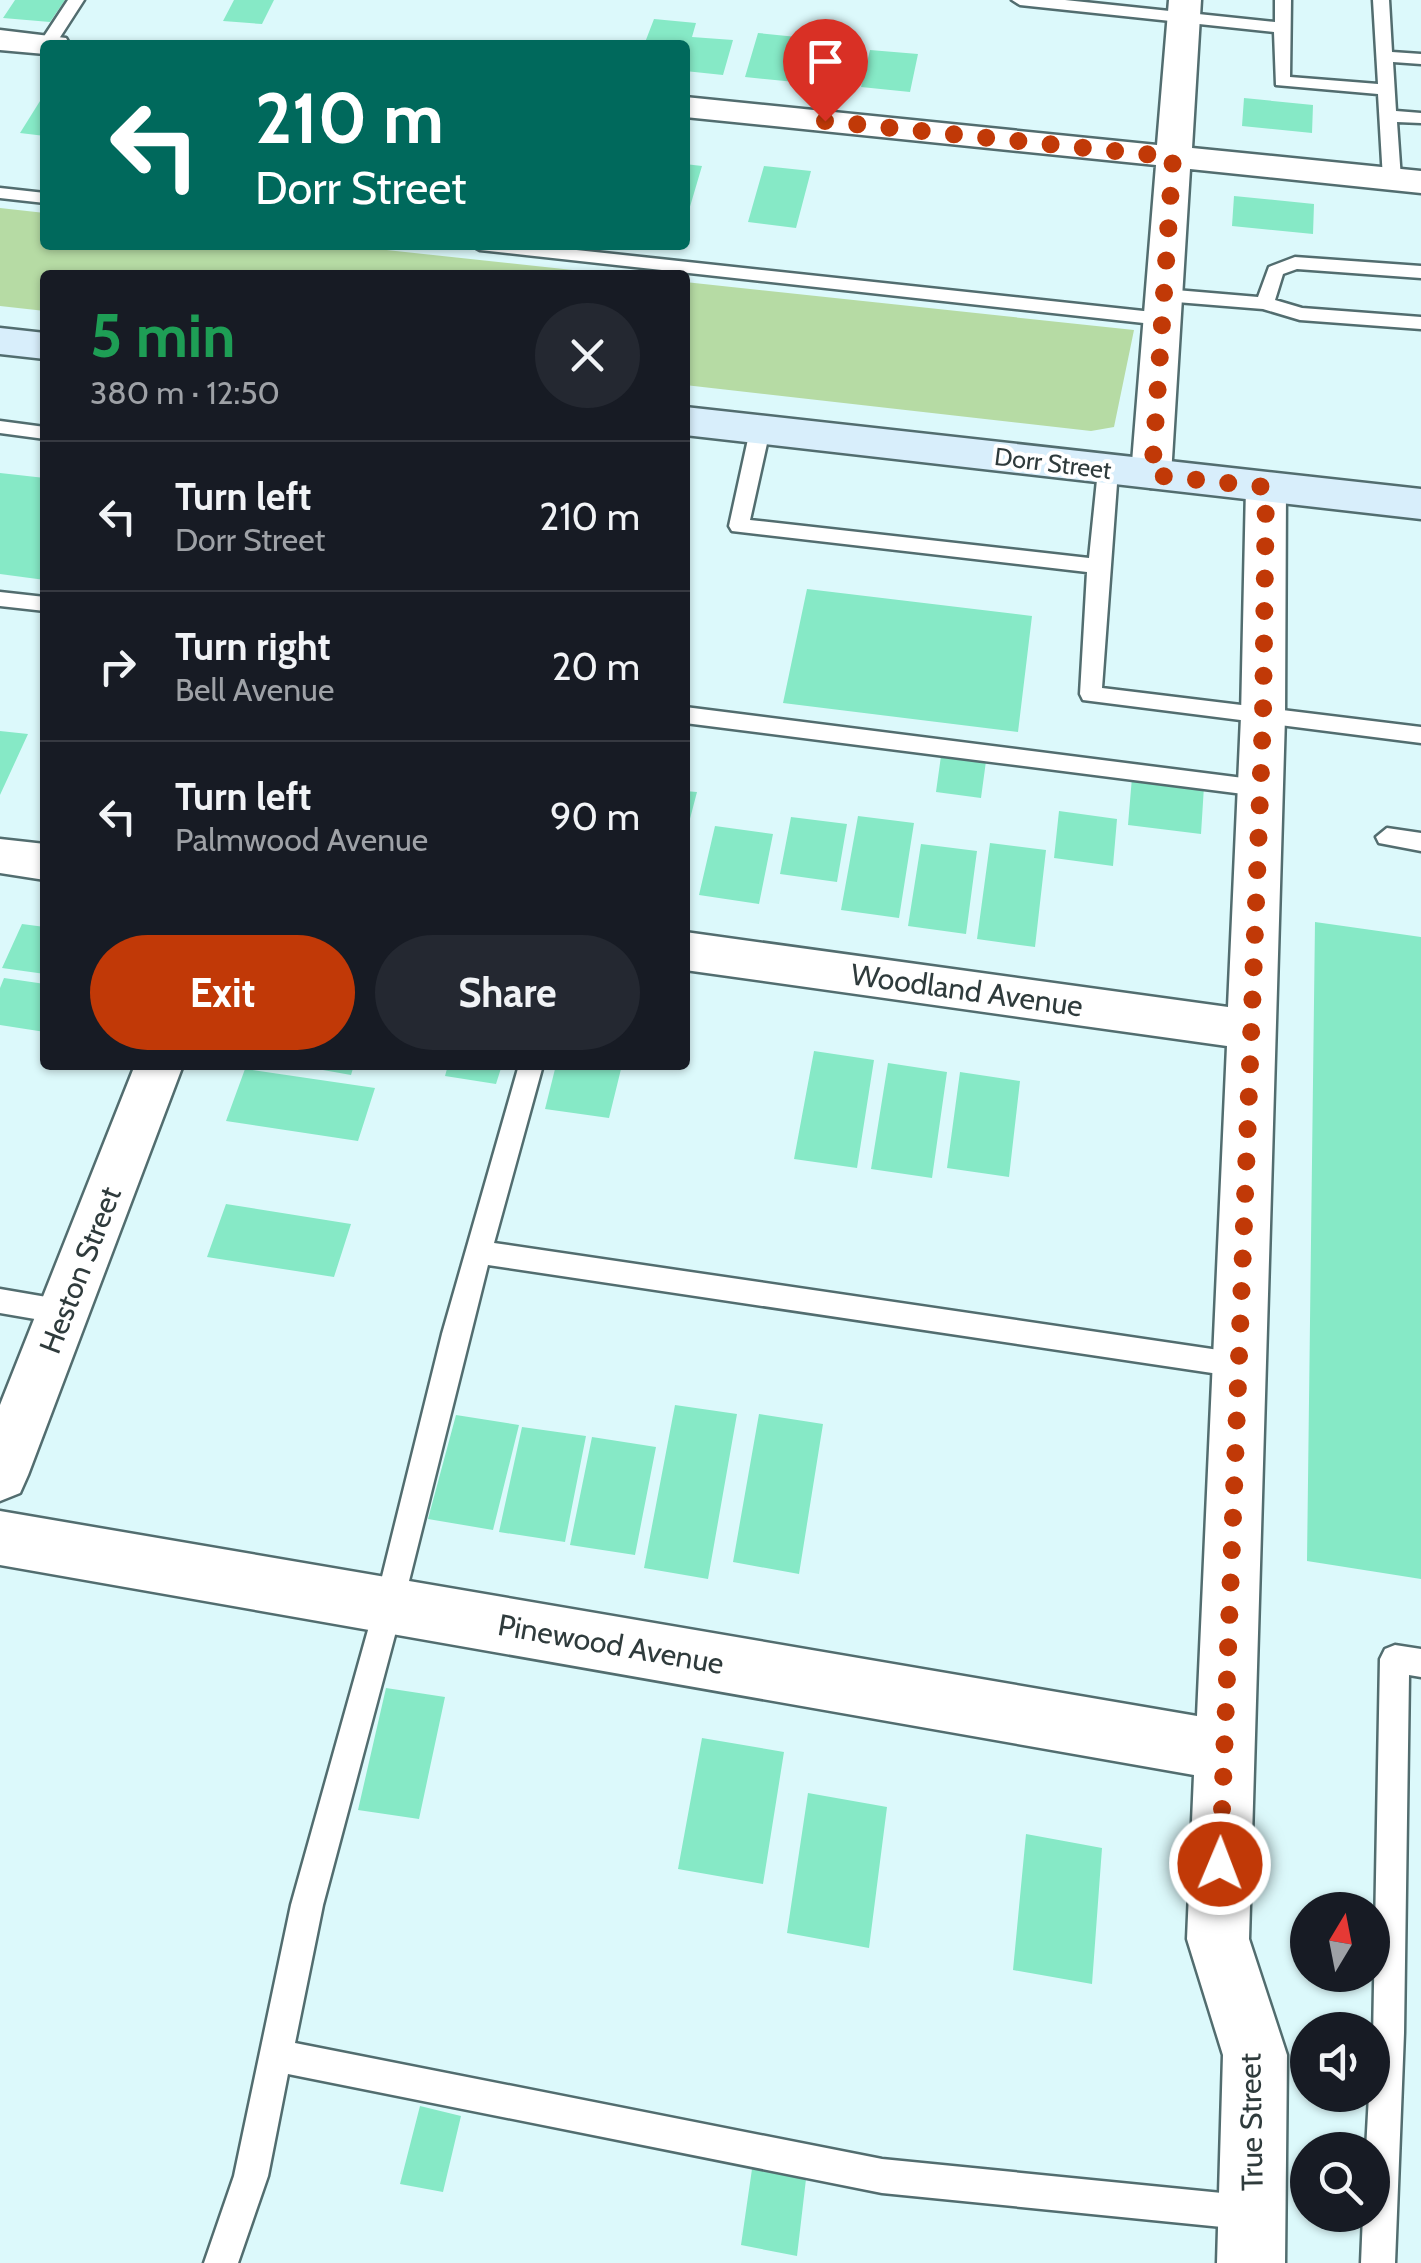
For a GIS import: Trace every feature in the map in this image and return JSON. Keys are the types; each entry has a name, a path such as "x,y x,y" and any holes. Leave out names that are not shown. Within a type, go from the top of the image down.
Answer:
{"main road":[{"path":"0,340 40,345"},
{"name":"Dorr Street","path":"690,422 1421,504"}],"street":[{"path":"1152,475 1185,8"},
{"path":"0,40 40,44"},
{"path":"690,108 1406,180"},
{"name":"True Street","path":"1252,2238 1255,2054 1218,1939 1248,1030 1263,717 1266,487"},
{"path":"0,856 40,861"},
{"name":"Woodland Avenue","path":"690,952 1248,1030"},
{"name":"Heston Street","path":"0,1475 157,1070"},
{"name":"Pinewood Avenue","path":"0,1538 1222,1750"}],"lane":[{"path":"54,40 76,0"},
{"path":"1020,0 1185,8 1282,28"},
{"path":"1283,0 1282,81 1386,90"},
{"path":"1382,0 1388,116 1406,180"},
{"path":"1384,56 1421,59"},
{"path":"1388,116 1421,118"},
{"path":"0,193 40,197"},
{"path":"535,250 1163,307 1266,303 1300,314 1421,323"},
{"path":"1266,303 1275,271 1295,263 1421,272"},
{"path":"0,427 40,432"},
{"path":"760,430 739,526 1098,566"},
{"path":"1108,470 1091,694 1421,736"},
{"path":"0,599 40,603"},
{"path":"690,716 1258,788"},
{"path":"1387,837 1421,842"},
{"path":"220,2263 251,2176 308,1905 529,1070"},
{"path":"478,1252 1239,1365"},
{"path":"0,1301 64,1312"},
{"path":"1378,2263 1388,2033 1395,1658 1421,1662"},
{"path":"276,2055 758,2154 1252,2238"}],"green space":[{"path":"0,208 40,212 40,250 386,250 572,270 40,270 40,310 0,306"},
{"path":"690,283 1134,330 1114,427 1091,431 690,386"}],"building":[{"path":"15,0 65,0 50,22 3,18"},
{"path":"234,0 274,0 262,24 223,21"},
{"path":"654,19 696,23 692,37 733,40 723,75 690,72 690,40 646,40"},
{"path":"758,33 807,38 795,82 745,77"},
{"path":"870,50 918,54 910,92 861,87"},
{"path":"1244,98 1313,105 1312,133 1242,126"},
{"path":"40,101 40,135 20,133"},
{"path":"690,165 702,166 690,207"},
{"path":"764,166 811,171 796,228 748,222"},
{"path":"1234,196 1314,204 1313,234 1232,226"},
{"path":"0,473 40,477 40,579 0,574"},
{"path":"807,589 1032,616 1018,732 783,703"},
{"path":"0,731 28,734 0,795"},
{"path":"941,756 986,761 981,798 936,792"},
{"path":"1132,777 1204,786 1201,834 1128,825"},
{"path":"690,791 697,792 690,819"},
{"path":"1059,811 1117,819 1113,866 1054,858"},
{"path":"858,816 914,823 899,918 841,910"},
{"path":"791,817 847,824 837,882 780,874"},
{"path":"715,826 773,834 759,904 699,895"},
{"path":"990,843 1046,850 1035,947 977,939"},
{"path":"921,844 977,851 966,934 908,926"},
{"path":"1315,922 1421,937 1421,1579 1307,1561"},
{"path":"22,924 40,926 40,973 2,968"},
{"path":"4,978 40,983 40,1031 0,1025 0,988"},
{"path":"814,1051 874,1060 857,1168 794,1159"},
{"path":"888,1063 947,1072 932,1178 871,1169"},
{"path":"245,1070 375,1088 358,1141 226,1121"},
{"path":"323,1070 352,1070 351,1075"},
{"path":"447,1070 500,1070 496,1084 445,1076"},
{"path":"555,1070 621,1070 609,1118 545,1109"},
{"path":"960,1072 1020,1081 1009,1177 947,1168"},
{"path":"226,1204 351,1224 334,1277 207,1257"},
{"path":"675,1405 737,1414 708,1579 644,1568"},
{"path":"759,1414 823,1424 799,1574 733,1562"},
{"path":"456,1415 519,1425 493,1530 428,1519"},
{"path":"522,1427 586,1436 565,1542 499,1532"},
{"path":"592,1437 656,1447 635,1555 570,1545"},
{"path":"386,1688 445,1697 419,1819 358,1810"},
{"path":"702,1738 784,1752 763,1884 678,1869"},
{"path":"808,1793 887,1807 869,1948 787,1933"},
{"path":"1026,1834 1102,1848 1092,1984 1013,1970"},
{"path":"420,2106 461,2116 443,2192 400,2184"},
{"path":"752,2169 806,2179 797,2256 741,2245"}],"route":[{"path":"825,121 1173,157 1152,475 1266,487 1263,717 1248,1030 1220,1864"}]}
